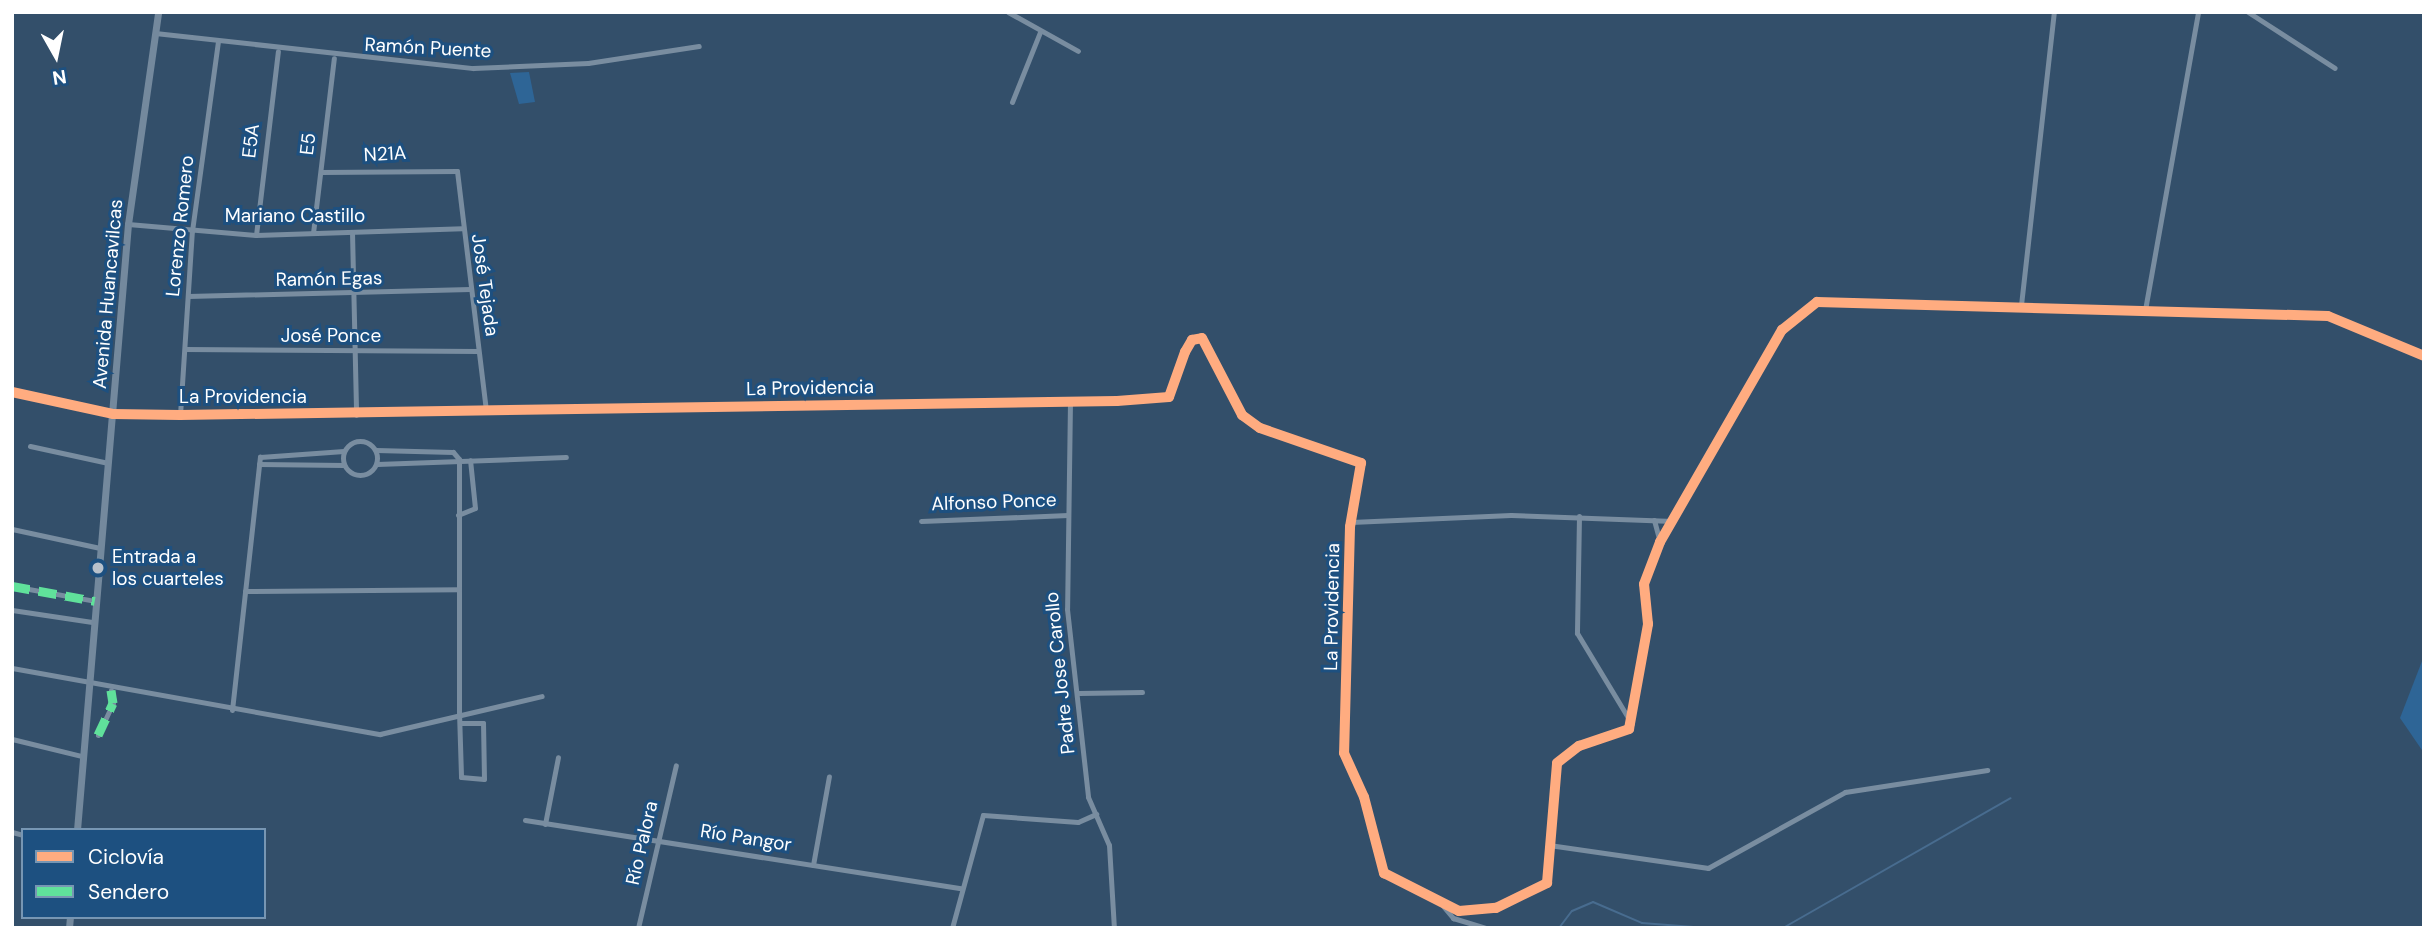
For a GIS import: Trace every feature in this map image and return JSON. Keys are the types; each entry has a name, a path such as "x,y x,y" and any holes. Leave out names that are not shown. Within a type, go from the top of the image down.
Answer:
{"street":[{"name":"Avenida Huancavilcas","path":"77,828 86,686 113,414 128,224 158,12"},
{"path":"1008,12 1078,51"},
{"path":"2021,304 2054,12"},
{"path":"2145,310 2198,12"},
{"path":"2248,12 2335,68"},
{"path":"1012,102 1040,32"},
{"name":"Ramón Puente","path":"155,33 334,58 534,67 699,46"},
{"name":"Lorenzo Romero","path":"180,415 192,231 218,41"},
{"name":"E5A","path":"256,235 278,51"},
{"name":"E5","path":"313,233 334,58"},
{"name":"N21A","path":"321,173 451,166"},
{"name":"José Tejada","path":"451,166 457,171 486,411"},
{"name":"Mariano Castillo","path":"128,224 256,235 462,228"},
{"path":"352,232 356,415"},
{"name":"Ramón Egas","path":"188,296 353,295 470,289"},
{"path":"1632,724 1648,624 1644,584 1660,542 1782,330 1798,313 1830,299 2328,316 2424,356"},
{"name":"La Providencia","path":"12,392 113,414 180,415 356,415 1169,397 1185,352 1192,340 1202,338 1242,415 1260,428 1358,459 1351,522 1343,753 1364,797 1384,873 1443,906 1496,908 1537,890 1549,879 1549,845 1557,763 1632,724"},
{"name":"José Ponce","path":"184,349 478,351"},
{"name":"Padre Jose Carollo","path":"1070,401 1066,601 1079,693 1088,797 1109,845 1114,928"},
{"path":"232,710 259,464 272,452 344,451 360,441 376,450 453,452 459,459 459,712 462,778 484,779 484,726 460,723"},
{"path":"30,446 108,463"},
{"path":"376,450 377,464"},
{"path":"344,451 344,465"},
{"path":"259,464 344,465 360,476 377,464 566,457"},
{"path":"458,515 474,512 470,460"},
{"name":"Alfonso Ponce","path":"922,521 1068,515"},
{"path":"1351,522 1579,516 1673,521"},
{"path":"1579,516 1577,633 1632,724"},
{"path":"1654,520 1660,542"},
{"path":"12,529 100,548"},
{"path":"12,586 94,601"},
{"path":"245,591 459,589"},
{"path":"12,610 92,622"},
{"path":"12,668 86,686 380,734 459,712 542,696"},
{"path":"98,735 113,703 111,690"},
{"path":"1079,693 1142,692"},
{"path":"12,739 81,756"},
{"path":"545,824 558,757"},
{"name":"Río Palora","path":"638,928 676,765"},
{"path":"1549,845 1708,868 1845,792 1987,770"},
{"path":"814,865 829,776"},
{"path":"952,928 983,815 1078,822 1096,814"},
{"name":"Río Pangor","path":"525,820 961,888"},
{"path":"1443,906 1453,918 1485,928"}],"shaded area":[{"path":"529,72 535,102 519,104 510,73"},
{"path":"2424,656 2424,753 2400,718"}],"waterway":[{"path":"1783,928 2011,798"},
{"path":"1559,928 1572,911 1593,902 1642,923 1707,928"}],"marked path":[{"path":"12,586 95,601"},
{"path":"98,735 113,703 111,690"}],"cycle path":[{"path":"12,392 113,414 180,415 1117,401 1169,397 1185,352 1192,340 1202,338 1242,415 1260,428 1361,463 1350,527 1344,753 1364,797 1384,873 1459,911 1496,908 1547,883 1557,763 1579,746 1629,729 1648,624 1644,584 1660,542 1782,330 1817,302 2328,316 2424,356"}],"place":[{"name":"Entrada a los cuarteles","path":"98,568"}]}
